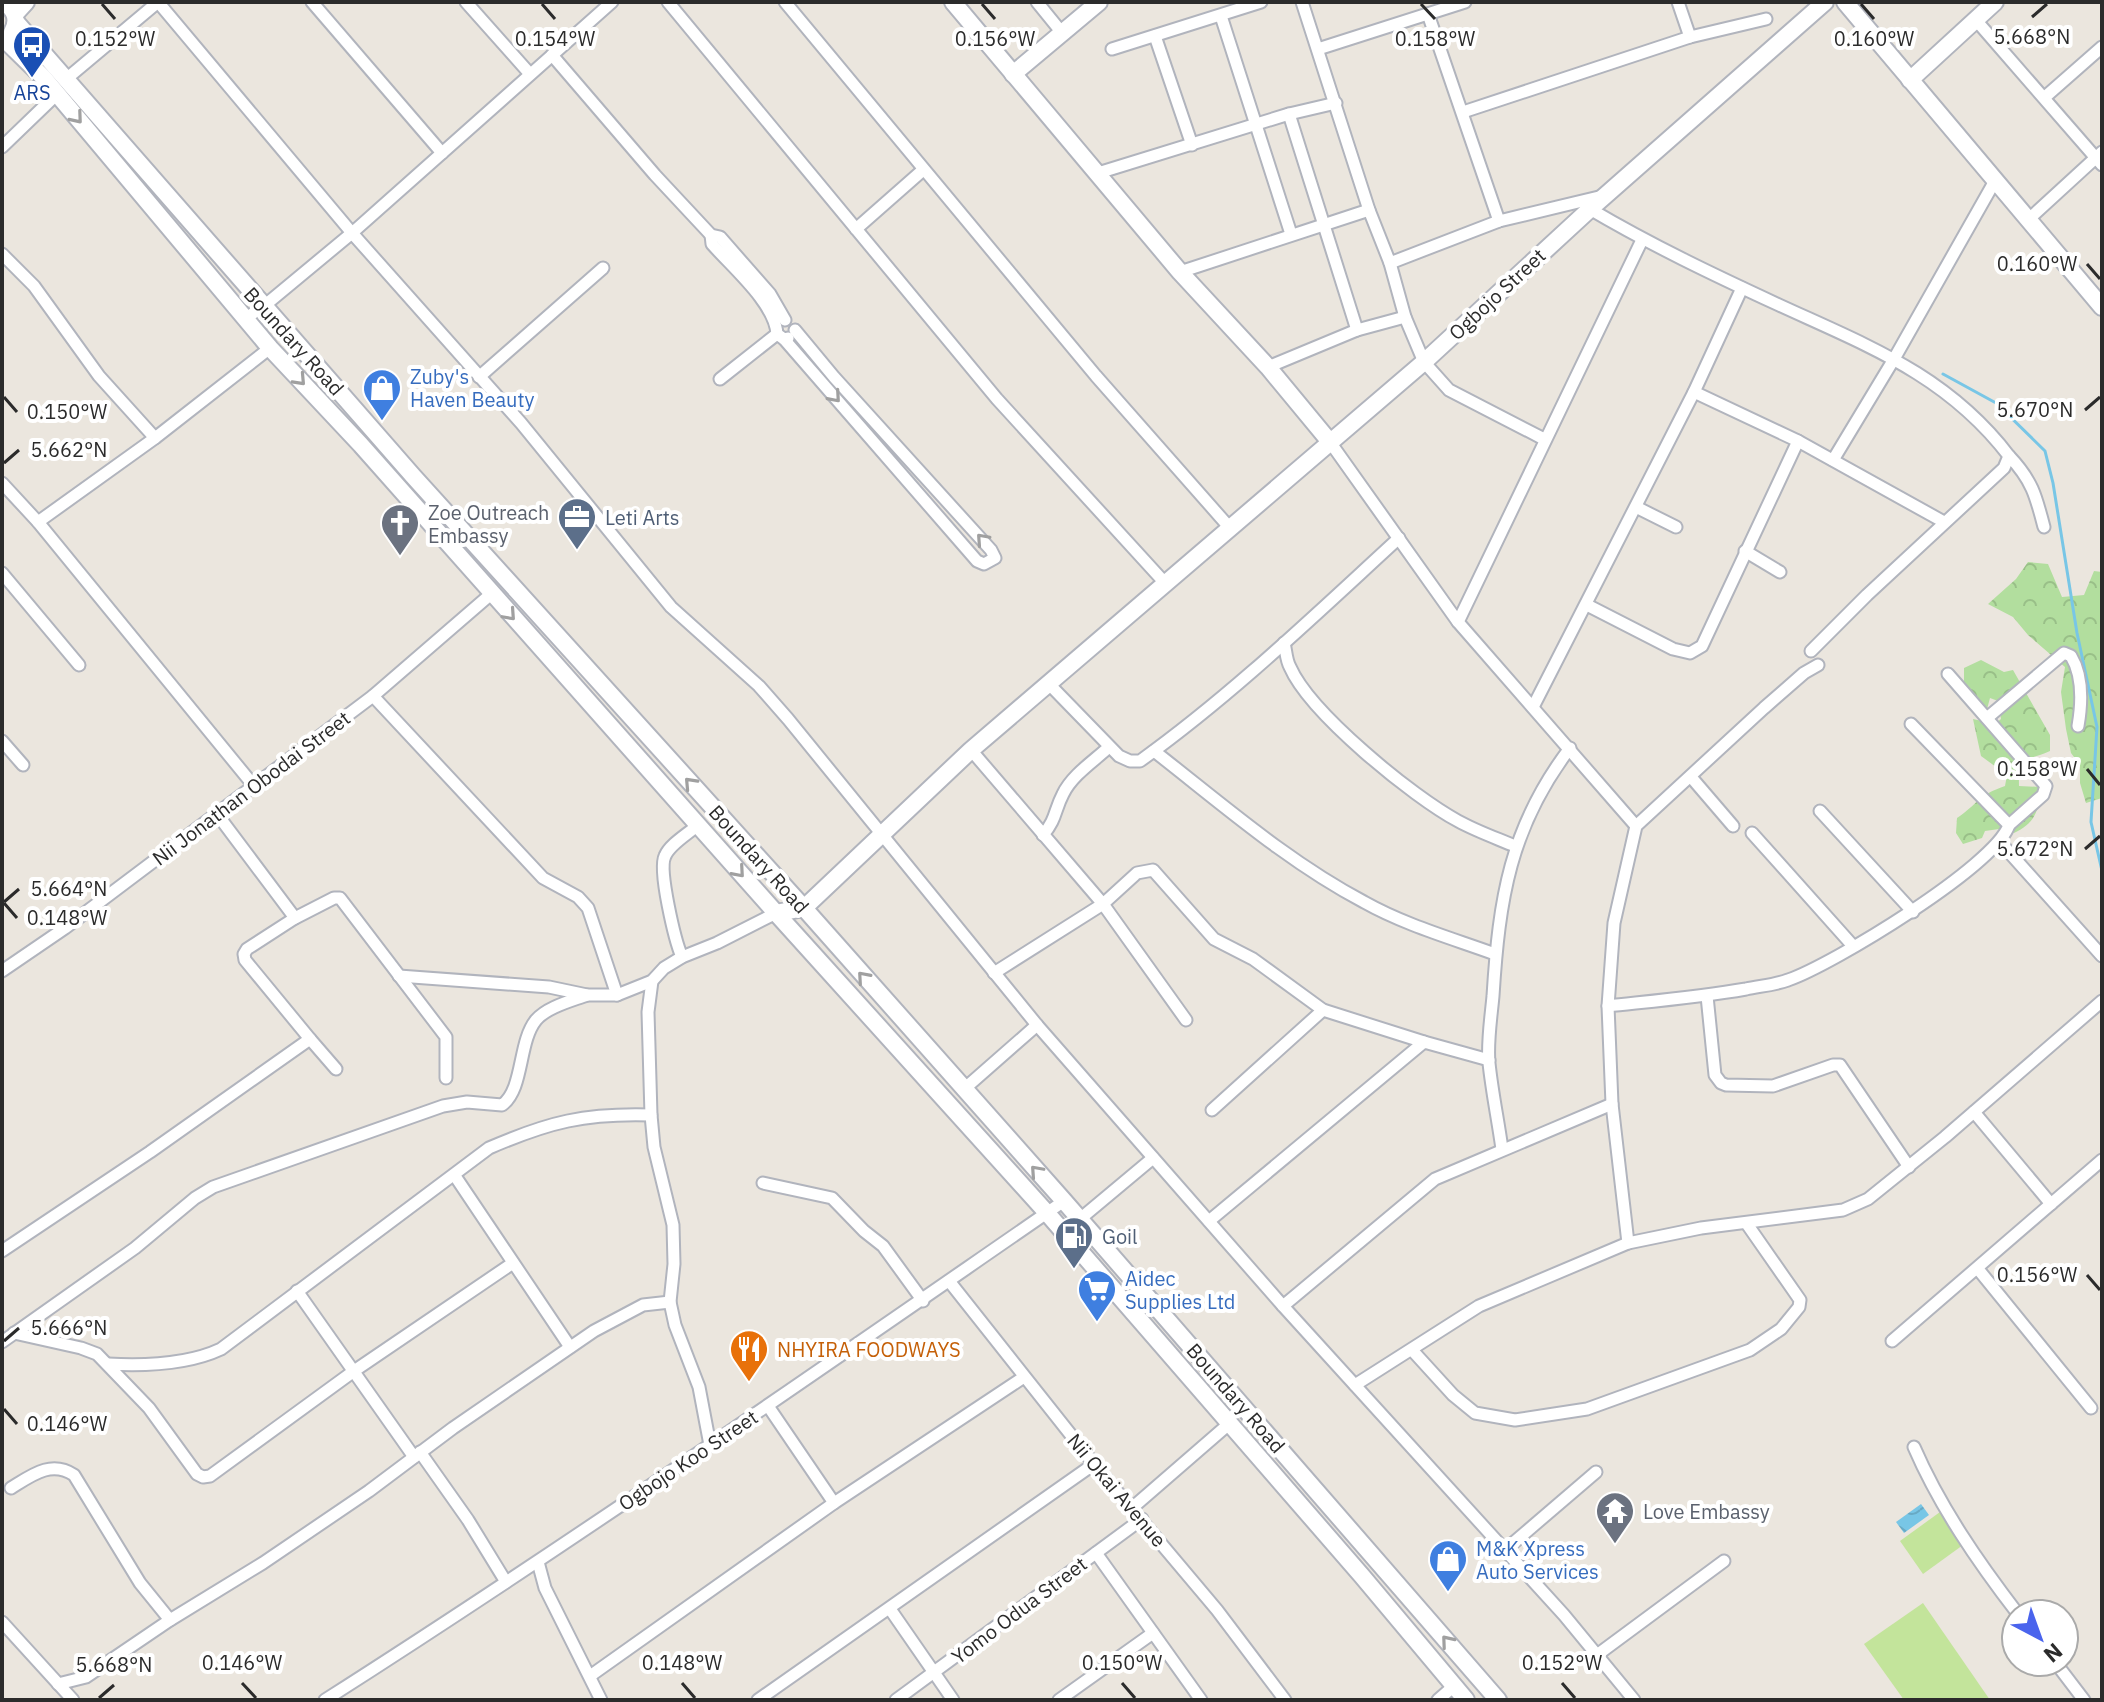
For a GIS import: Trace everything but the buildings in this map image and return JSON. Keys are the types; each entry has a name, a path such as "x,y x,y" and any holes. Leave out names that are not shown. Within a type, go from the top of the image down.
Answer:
{"main road":[{"name":"Boundary Road","path":"2,2 19,13 61,87 270,348 361,445 1047,1213 1466,1700"},
{"path":"953,2 1180,272 1268,367 1330,442"},
{"path":"1013,74 1099,2"},
{"name":"Ogbojo Street","path":"804,908 971,750 1424,362 1590,209 1825,2"},
{"path":"1845,2 2102,307"},
{"path":"1910,80 1995,2"},
{"path":"3,40 12,33 19,13"},
{"name":"Boundary Road","path":"3,40 61,87 264,306 433,499 804,908 1080,1219 1498,1700"},
{"path":"776,913 804,908"}],"street":[{"path":"2,147 61,87 158,2 352,233 567,478 671,607 759,686 1037,1025 1283,1306 1505,1550 1634,1700"},
{"path":"312,2 442,153"},
{"path":"466,2 530,74"},
{"path":"246,318 352,233 612,2"},
{"path":"668,2 997,399 1165,583"},
{"path":"785,2 1096,376 1230,528"},
{"path":"1037,2 1063,34"},
{"path":"1112,49 1261,2"},
{"path":"1302,2 1369,210 1390,263 1405,317 1424,362 1449,390 1544,439"},
{"path":"1318,49 1465,2"},
{"path":"1678,2 1690,37"},
{"path":"1428,14 1499,221"},
{"path":"1221,16 1291,234"},
{"path":"1463,112 1690,37 1766,19"},
{"path":"1975,19 2100,158 2029,219"},
{"path":"1155,36 1192,145"},
{"path":"2045,97 2102,47"},
{"path":"552,55 711,235 712,244 761,297 781,330 977,561 984,564 995,558 795,330 789,338 781,330"},
{"path":"1098,173 1289,114 1336,103"},
{"path":"1289,114 1357,330"},
{"path":"856,229 923,170"},
{"path":"1833,460 1996,179"},
{"path":"1390,263 1499,221 1608,195"},
{"path":"1590,209 1642,240 1894,359 1960,402 2027,474 2044,527"},
{"path":"1180,272 1369,210"},
{"path":"1458,622 1642,240"},
{"path":"2,254 34,286 99,376 155,438"},
{"path":"479,377 603,268"},
{"path":"1533,707 1694,392 1742,288"},
{"path":"1268,367 1357,330 1405,317"},
{"path":"720,379 781,330"},
{"path":"38,522 155,438 270,348"},
{"path":"1694,392 1798,441 1944,522"},
{"path":"1587,605 1673,649 1690,653 1702,646 1798,441"},
{"path":"1330,442 1458,622 1636,826"},
{"path":"1811,651 2004,468 2009,456"},
{"path":"2,484 38,522 254,786"},
{"path":"1636,507 1676,527"},
{"path":"1049,684 1109,747 1130,761 1140,761 1261,663 1399,538"},
{"path":"1745,551 1780,572"},
{"path":"2,573 79,665"},
{"name":"Nii Jonathan Obodai Street","path":"2,971 65,928 373,696 491,594"},
{"path":"1284,643 1289,665 1299,682 1334,722 1417,796 1458,822 1515,846"},
{"path":"1987,718 2064,653 2071,656 2075,663 2082,694 2078,726"},
{"path":"1261,663 1289,665"},
{"path":"1628,1243 1612,1104 1608,1006 1614,923 1636,826 1764,708 1804,673 1818,665"},
{"path":"1608,1006 1707,996 1786,981 1813,970 1913,912 2000,842 2009,825 2043,795 2046,786 1948,674"},
{"path":"373,696 543,878 578,897 588,908 617,995"},
{"path":"1911,724 2009,825"},
{"path":"2,741 23,765"},
{"path":"1043,835 1054,821 1069,784 1109,747"},
{"path":"1502,1149 1489,1060 1495,954 1504,891 1515,846 1550,774 1570,748"},
{"path":"971,750 1103,904 1186,1020"},
{"path":"1154,751 1262,836 1327,881 1366,904 1408,923 1495,954"},
{"path":"1691,777 1733,826"},
{"path":"1820,811 1913,912"},
{"path":"217,814 295,918"},
{"path":"682,957 674,935 664,858 698,825"},
{"path":"1752,833 1853,946"},
{"path":"2000,842 2102,956"},
{"path":"994,973 1103,904 1137,873 1153,870 1214,939 1253,959 1323,1010 1489,1060"},
{"path":"336,1069 245,960 244,954 295,918 334,898 340,898 446,1037 446,1078"},
{"path":"399,976 549,987 587,995 617,995 652,981 664,968 682,957 776,913"},
{"path":"652,981 648,1012 651,1115 654,1147 673,1225 674,1264 670,1302 675,1325 699,1387 710,1445"},
{"path":"2,1342 135,1248 195,1198 213,1187 443,1106 482,1101 497,1106 507,1102 521,1063 523,1045 537,1019 587,995"},
{"path":"1707,996 1715,1075 1721,1083 1766,1087 1840,1065 1909,1167"},
{"path":"1355,1385 1479,1306 1628,1243 1701,1228 1843,1210 1868,1199 2102,1001"},
{"path":"1212,1110 1323,1010"},
{"path":"963,1090 1037,1025"},
{"path":"2,1251 310,1039"},
{"path":"1209,1221 1424,1042"},
{"path":"1283,1306 1435,1179 1612,1104"},
{"path":"1974,1112 2051,1204"},
{"path":"108,1364 135,1366 193,1359 212,1353 489,1148 549,1124 608,1114 651,1115"},
{"path":"1080,1219 1153,1158"},
{"path":"1892,1341 2102,1160"},
{"path":"455,1176 570,1347"},
{"path":"763,1183 832,1198 883,1246 923,1301"},
{"name":"Ogbojo Koo Street","path":"325,1700 538,1562 923,1301 1064,1201"},
{"path":"1412,1350 1453,1395 1475,1413 1515,1420 1587,1409 1737,1355 1781,1329 1799,1307 1800,1300 1747,1224"},
{"path":"14,1333 97,1354 149,1408 197,1474 203,1477 210,1476 354,1371 513,1263"},
{"path":"1978,1269 2091,1408"},
{"name":"Nii Okai Avenue","path":"949,1281 1094,1464 1217,1610 1285,1700"},
{"path":"297,1291 468,1520 506,1582"},
{"path":"58,1684 86,1677 170,1620 218,1593 309,1533 570,1347 631,1310 654,1302 670,1302"},
{"path":"126,1382 135,1366"},
{"path":"590,1676 834,1503 1024,1377"},
{"path":"768,1406 834,1503"},
{"path":"1132,1508 1230,1423"},
{"path":"1914,1447 1927,1478 1963,1538 2006,1598"},
{"path":"758,1700 1094,1464"},
{"path":"11,1488 48,1468 57,1467 74,1475 140,1583 170,1620"},
{"path":"1505,1550 1596,1472"},
{"name":"Yomo Odua Street","path":"896,1700 1142,1519"},
{"path":"1096,1553 1201,1700"},
{"path":"1597,1655 1724,1561"},
{"path":"538,1562 545,1588 601,1700"},
{"path":"890,1609 953,1700"},
{"path":"2,1622 74,1700 86,1677"},
{"path":"1059,1700 1153,1633"},
{"path":"2067,1678 2084,1700"},
{"path":"1438,1700 1454,1686"}],"green space":[{"path":"2028,562 2048,564 2062,597 2084,595 2094,571 2102,572 2102,798 2086,803 2080,783 2080,765 2071,753 2066,729 2061,692 2065,667 2028,635 2013,617 1988,604 2016,579"},
{"path":"1981,660 2004,672 2013,670 2050,735 2050,751 2026,761 2020,769 2019,786 2040,787 2039,802 2031,820 2014,833 2006,828 1985,831 1982,838 1963,844 1956,833 1957,818 1983,796 2005,786 2007,775 1981,756 1973,719 1995,724 2001,719 1998,701 1990,698 1986,713 1964,685 1964,668"},
{"path":"1940,1512 1963,1545 1923,1574 1900,1541"},
{"path":"1923,1603 1990,1700 1904,1700 1864,1644"}],"water":[{"path":"1921,1504 1929,1515 1904,1533 1896,1522"}],"waterway":[{"path":"1943,374 1996,403 2045,451 2097,727 2091,822 2102,871"}],"place":[{"name":"ARS","path":"32,79"},
{"name":"Zuby's Haven Beauty","path":"382,422"},
{"name":"Leti Arts","path":"577,551"},
{"name":"Zoe Outreach Embassy","path":"400,557"},
{"name":"Goil","path":"1074,1270"},
{"name":"Aidec Supplies Ltd","path":"1097,1323"},
{"name":"NHYIRA FOODWAYS","path":"749,1383"},
{"name":"Love Embassy","path":"1615,1545"},
{"name":"M&K Xpress Auto Services","path":"1448,1593"}]}
